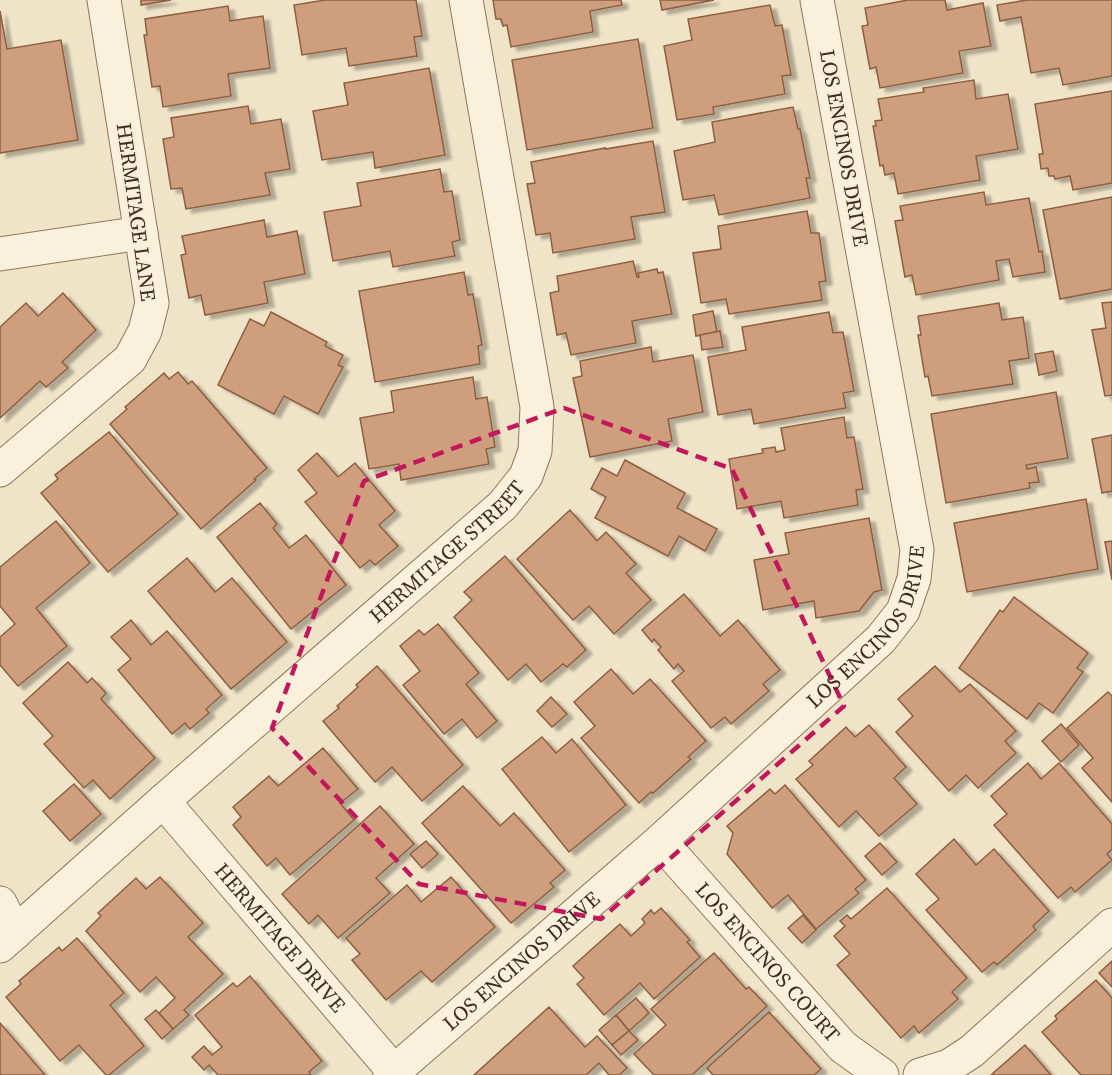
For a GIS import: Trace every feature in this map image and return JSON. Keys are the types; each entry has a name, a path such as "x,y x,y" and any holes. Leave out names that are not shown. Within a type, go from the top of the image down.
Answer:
{"lane":[{"name":"HERMITAGE LANE","path":"0,470 130,359 145,331 152,303 104,0"},
{"name":"HERMITAGE STREET","path":"8,939 502,505 526,476 535,452 537,407 466,0"},
{"name":"LOS ENCINOS DRIVE","path":"393,1074 660,841 881,639 903,611 914,579 917,550 817,0"},
{"path":"0,254 141,233"},
{"name":"HERMITAGE DRIVE","path":"163,801 393,1074"},
{"name":"LOS ENCINOS COURT","path":"660,841 843,1047 882,1075"},
{"path":"0,903 8,939"},
{"path":"920,1075 949,1066 972,1051 1112,925"}],"highlighted area":[{"path":"564,408 732,469 844,706 601,919 419,884 272,728 364,481"}],"building":[{"path":"141,0 171,0 141,5"},
{"path":"325,0 416,0 422,36 414,37 417,56 349,66 346,48 302,55 294,5"},
{"path":"493,0 621,0 622,5 590,11 593,32 511,47 507,25 503,26 501,19 496,19"},
{"path":"660,0 714,0 662,10"},
{"path":"908,0 945,0 947,10 983,3 991,46 959,51 963,73 880,88 876,67 870,69 862,26 868,25 865,8"},
{"path":"1027,0 1112,0 1112,76 1063,85 1059,68 1031,73 1021,17 1000,21 997,5"},
{"path":"770,5 775,26 782,25 791,75 782,76 785,94 713,107 714,114 677,120 664,46 692,40 688,19"},
{"path":"228,6 230,21 263,16 270,68 228,74 231,96 163,107 160,86 152,87 144,35 147,35 145,19"},
{"path":"0,11 7,49 61,40 78,140 0,153"},
{"path":"638,39 653,128 527,150 512,60"},
{"path":"429,68 445,155 375,168 373,152 322,160 313,111 348,105 344,83"},
{"path":"974,80 976,99 1008,94 1018,149 976,156 980,180 898,194 894,173 885,175 883,165 880,166 873,126 876,126 875,121 882,120 878,99 924,92 923,88"},
{"path":"1112,91 1112,183 1073,190 1070,176 1055,179 1054,176 1049,176 1048,168 1041,169 1039,154 1043,154 1035,104"},
{"path":"248,106 251,124 281,119 290,169 265,173 270,195 186,209 182,188 171,189 163,139 174,137 171,118"},
{"path":"793,107 810,178 806,178 810,198 719,215 714,195 683,200 674,151 715,142 712,122"},
{"path":"653,141 665,212 631,217 635,239 553,253 550,233 536,235 527,184 535,183 531,162"},
{"path":"440,169 444,192 452,191 460,240 452,242 455,256 393,267 390,251 333,261 324,212 361,206 357,183"},
{"path":"984,192 986,205 1029,198 1045,272 1013,277 1009,259 996,261 999,280 916,295 912,275 905,277 895,221 903,220 900,206"},
{"path":"1112,197 1112,289 1060,299 1043,210"},
{"path":"807,211 811,233 819,233 826,281 819,282 822,300 729,314 726,299 701,303 693,253 721,249 718,226"},
{"path":"264,220 267,237 297,231 305,274 264,282 268,303 205,315 201,295 189,298 181,255 186,254 182,236"},
{"path":"633,261 637,277 639,277 638,273 657,269 658,273 663,272 672,314 632,321 636,343 571,355 566,333 557,335 550,293 559,291 557,276"},
{"path":"464,272 468,295 473,294 482,345 478,346 480,364 375,382 359,291"},
{"path":"63,293 96,330 62,362 68,368 46,387 40,381 0,418 0,327 26,303 38,316"},
{"path":"1112,302 1112,395 1105,396 1092,330 1106,328 1102,303"},
{"path":"999,303 1002,320 1023,317 1029,358 1009,361 1013,384 932,396 928,376 925,377 918,335 921,335 918,316"},
{"path":"713,311 717,332 696,336 693,315"},
{"path":"271,312 327,342 325,346 343,355 338,365 343,367 318,414 284,396 274,414 218,385 250,319 264,326"},
{"path":"829,312 833,333 843,332 854,391 843,393 846,408 754,424 751,409 718,415 708,357 746,350 742,327"},
{"path":"720,331 723,347 702,350 700,335"},
{"path":"651,347 653,362 693,355 703,412 668,419 672,441 590,457 573,378 582,376 580,361"},
{"path":"1053,351 1057,371 1039,375 1035,354"},
{"path":"178,372 188,384 192,381 267,468 201,529 110,424 127,409 125,407 164,373 169,379"},
{"path":"473,377 476,399 487,397 495,447 486,449 489,464 401,480 399,464 369,469 360,418 394,412 391,391"},
{"path":"1056,392 1068,458 1026,465 1027,469 1036,467 1039,482 1029,483 1030,488 946,503 931,414"},
{"path":"844,417 847,438 854,437 863,489 856,490 858,505 784,518 781,501 737,509 729,459 763,453 762,449 775,447 776,452 785,450 781,428"},
{"path":"109,432 178,514 108,572 41,493 58,479 55,475"},
{"path":"1112,435 1112,491 1102,493 1092,439"},
{"path":"317,453 338,477 355,463 395,511 379,525 398,546 375,565 370,560 360,568 305,502 317,493 298,470"},
{"path":"625,460 685,493 677,508 717,529 705,551 679,536 668,556 595,518 606,497 591,489 602,468 617,476"},
{"path":"1086,499 1098,569 967,592 954,523"},
{"path":"260,503 277,524 273,528 289,548 306,535 346,585 291,629 217,537"},
{"path":"570,510 597,541 606,532 636,564 626,573 651,600 614,634 589,606 573,620 517,559"},
{"path":"869,518 882,590 874,592 859,611 816,618 814,601 763,610 754,560 789,554 785,533"},
{"path":"56,521 90,563 36,608 67,646 18,686 0,665 0,637 15,624 0,606 0,567"},
{"path":"1112,541 1112,580 1105,542"},
{"path":"505,556 586,650 567,667 563,664 541,682 526,664 508,680 454,617 472,600 464,592"},
{"path":"187,558 215,592 232,578 287,642 231,689 148,591"},
{"path":"684,594 720,636 738,620 780,670 763,684 769,691 731,724 725,717 711,728 672,681 684,671 678,664 674,669 658,650 661,647 654,639 652,642 642,630"},
{"path":"1014,597 1088,653 1077,668 1083,672 1053,713 1039,703 1027,719 959,668 1000,610 1003,612"},
{"path":"131,620 151,645 167,631 222,695 206,709 209,713 190,729 185,723 172,734 118,670 131,659 111,637"},
{"path":"438,624 479,673 466,684 497,721 477,738 462,719 444,734 403,685 420,671 400,646 419,630 424,635"},
{"path":"68,662 87,683 92,678 106,693 101,699 155,758 110,799 93,780 84,788 44,744 53,736 23,703"},
{"path":"377,666 463,765 422,801 392,767 375,782 323,721 339,708 337,706 358,687 356,685"},
{"path":"935,666 960,692 970,684 1016,731 1005,741 1016,753 978,788 966,775 949,791 896,732 913,716 898,699"},
{"path":"611,669 633,694 650,679 706,741 688,757 691,759 639,803 581,738 595,726 574,702"},
{"path":"1108,692 1112,696 1112,802 1082,768 1093,758 1067,728"},
{"path":"551,697 567,714 552,727 537,711"},
{"path":"1061,724 1079,745 1061,762 1042,741"},
{"path":"869,725 906,767 894,778 917,804 879,836 856,811 839,827 796,779 813,765 809,761 846,727 855,737"},
{"path":"542,737 556,753 572,739 626,805 569,852 502,769"},
{"path":"323,748 358,789 340,803 354,820 290,875 276,858 267,866 233,825 241,817 233,807 269,776 278,786"},
{"path":"1028,763 1041,779 1059,763 1112,824 1112,849 1107,854 1112,860 1075,892 1071,887 1058,898 994,825 1007,814 991,796"},
{"path":"74,784 101,814 70,841 43,811"},
{"path":"785,785 866,880 855,889 859,893 816,929 788,895 772,908 727,854 733,833 727,826 770,789 775,794"},
{"path":"463,786 500,826 514,813 565,870 550,883 554,887 511,923 422,823"},
{"path":"380,806 414,844 376,878 390,893 338,938 318,915 309,924 282,894"},
{"path":"954,839 976,865 994,849 1049,911 1033,926 1036,930 997,965 994,962 982,972 926,910 939,899 916,874"},
{"path":"426,841 438,854 422,868 410,854"},
{"path":"880,843 897,862 882,875 865,856"},
{"path":"160,877 203,923 188,937 223,974 184,1010 189,1015 173,1029 159,1013 175,998 156,977 140,992 86,931 101,916 98,913 136,878 146,889"},
{"path":"451,877 495,927 432,982 421,971 386,1000 352,960 360,954 346,938 407,885 421,902"},
{"path":"887,888 967,978 952,992 958,999 919,1033 914,1026 901,1038 837,965 850,954 834,936 845,926 840,921 847,915 851,919"},
{"path":"661,908 690,940 687,942 700,957 654,999 640,983 604,1015 577,984 584,978 573,966 620,924 631,936 645,923 642,919 651,910 654,914"},
{"path":"803,915 816,930 802,943 788,928"},
{"path":"77,938 124,993 110,1005 144,1046 109,1075 106,1075 79,1045 60,1061 6,997 21,984 19,981 59,947 62,951"},
{"path":"714,953 746,989 749,987 767,1006 692,1075 654,1075 634,1054 666,1025 651,1009"},
{"path":"1112,961 1112,987 1099,973"},
{"path":"250,976 322,1061 309,1072 311,1075 218,1075 209,1065 204,1070 192,1057 204,1046 212,1055 222,1047 195,1015 233,983 237,987"},
{"path":"1096,980 1112,998 1112,1075 1081,1075 1042,1032 1057,1019 1055,1016"},
{"path":"636,998 649,1013 629,1031 616,1015"},
{"path":"549,1007 585,1047 597,1036 627,1068 619,1075 609,1075 599,1063 586,1075 474,1075"},
{"path":"156,1010 173,1029 162,1039 145,1019"},
{"path":"769,1012 821,1069 814,1075 713,1075 707,1068"},
{"path":"616,1015 629,1031 612,1045 599,1030"},
{"path":"0,1023 45,1075 0,1075"},
{"path":"629,1031 638,1040 621,1055 612,1045"},
{"path":"1025,1045 1051,1075 991,1075"}]}
